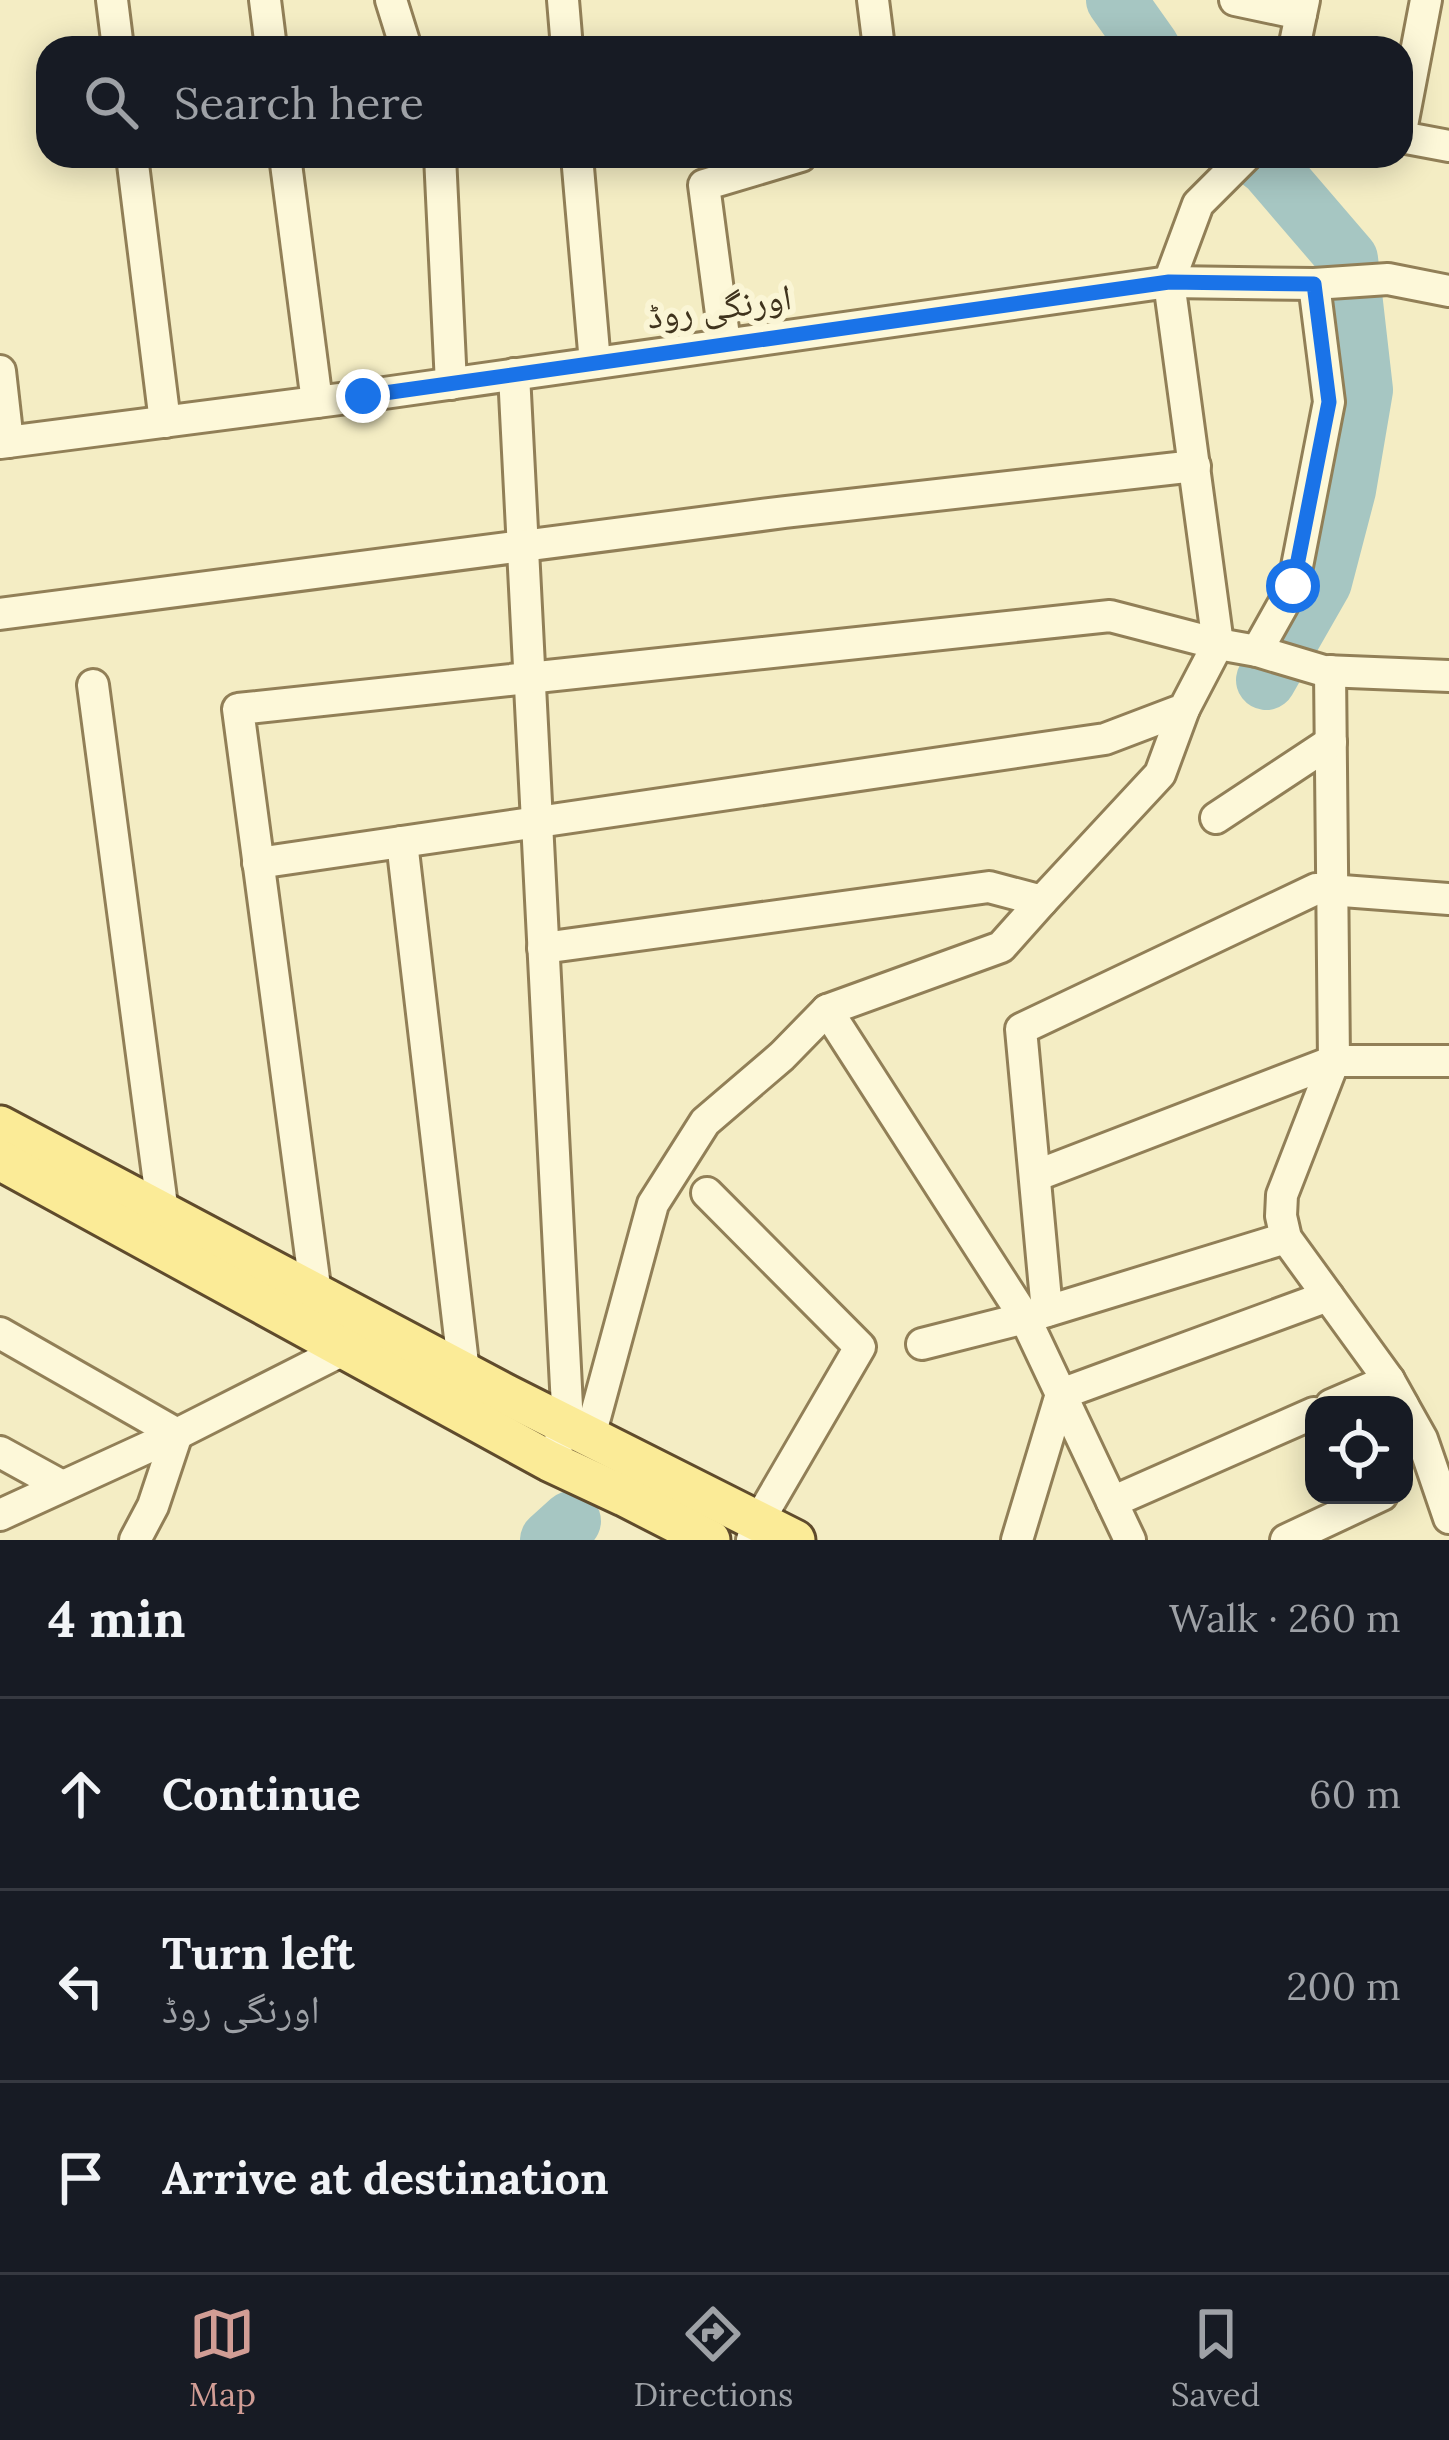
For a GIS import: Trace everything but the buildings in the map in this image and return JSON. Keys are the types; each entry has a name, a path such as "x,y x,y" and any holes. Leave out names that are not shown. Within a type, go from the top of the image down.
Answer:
{"main road":[{"path":"0,1126 579,1431 755,1531 795,1540"},
{"path":"0,1160 549,1461 710,1540"}],"street":[{"path":"112,0 116,36"},
{"path":"265,0 270,36"},
{"path":"392,0 402,36"},
{"path":"563,0 566,36"},
{"path":"873,0 878,36"},
{"path":"1235,0 1302,7"},
{"path":"1413,70 1426,0"},
{"path":"1413,137 1449,146"},
{"path":"133,168 165,422"},
{"path":"287,168 317,402"},
{"path":"441,168 451,383"},
{"path":"578,168 595,363"},
{"path":"725,344 704,185 761,168"},
{"path":"549,1461 579,1431 653,1204 705,1122 827,1010 1001,946 1160,774 1184,709 1218,644 1169,282 1198,204 1234,168"},
{"name":"اورنگی روڈ","path":"4,442 1169,282 1321,284 1388,278 1449,291"},
{"path":"1262,653 1293,586 1329,402 1321,284"},
{"path":"0,371 4,442"},
{"path":"514,374 543,948 579,1431"},
{"path":"0,614 785,512 1195,466"},
{"path":"316,1294 238,709 1110,616 1327,671 1449,676"},
{"path":"1327,671 1334,1061 1282,1195 1280,1216 1286,1238 1398,1396"},
{"path":"93,685 163,1213"},
{"path":"258,862 1105,739 1184,709"},
{"path":"1216,818 1331,742"},
{"path":"402,842 464,1372"},
{"path":"543,948 989,886 1042,901"},
{"path":"1130,1540 1060,1394 1036,1315 1035,1175 1021,1029 1316,889 1449,899"},
{"path":"827,1010 1036,1315"},
{"path":"1035,1175 1334,1061 1449,1061"},
{"path":"707,1193 860,1347 755,1531"},
{"path":"922,1344 1036,1315 1286,1238"},
{"path":"1060,1394 1328,1297"},
{"path":"0,1334 177,1434"},
{"path":"0,1515 177,1434 345,1349"},
{"path":"1017,1540 1060,1394"},
{"path":"1112,1502 1305,1417"},
{"path":"1413,1423 1422,1439 1418,1478 1449,1518"},
{"path":"135,1540 153,1507 177,1434"},
{"path":"0,1452 62,1486"},
{"path":"1286,1540 1363,1504"}],"waterway":[{"path":"1116,0 1142,36"},
{"path":"1266,680 1322,582 1346,490 1363,390 1348,259 1270,168"},
{"path":"550,1540 571,1521"}],"route":[{"path":"363,396 1169,282 1314,284 1329,402 1293,586"}]}
